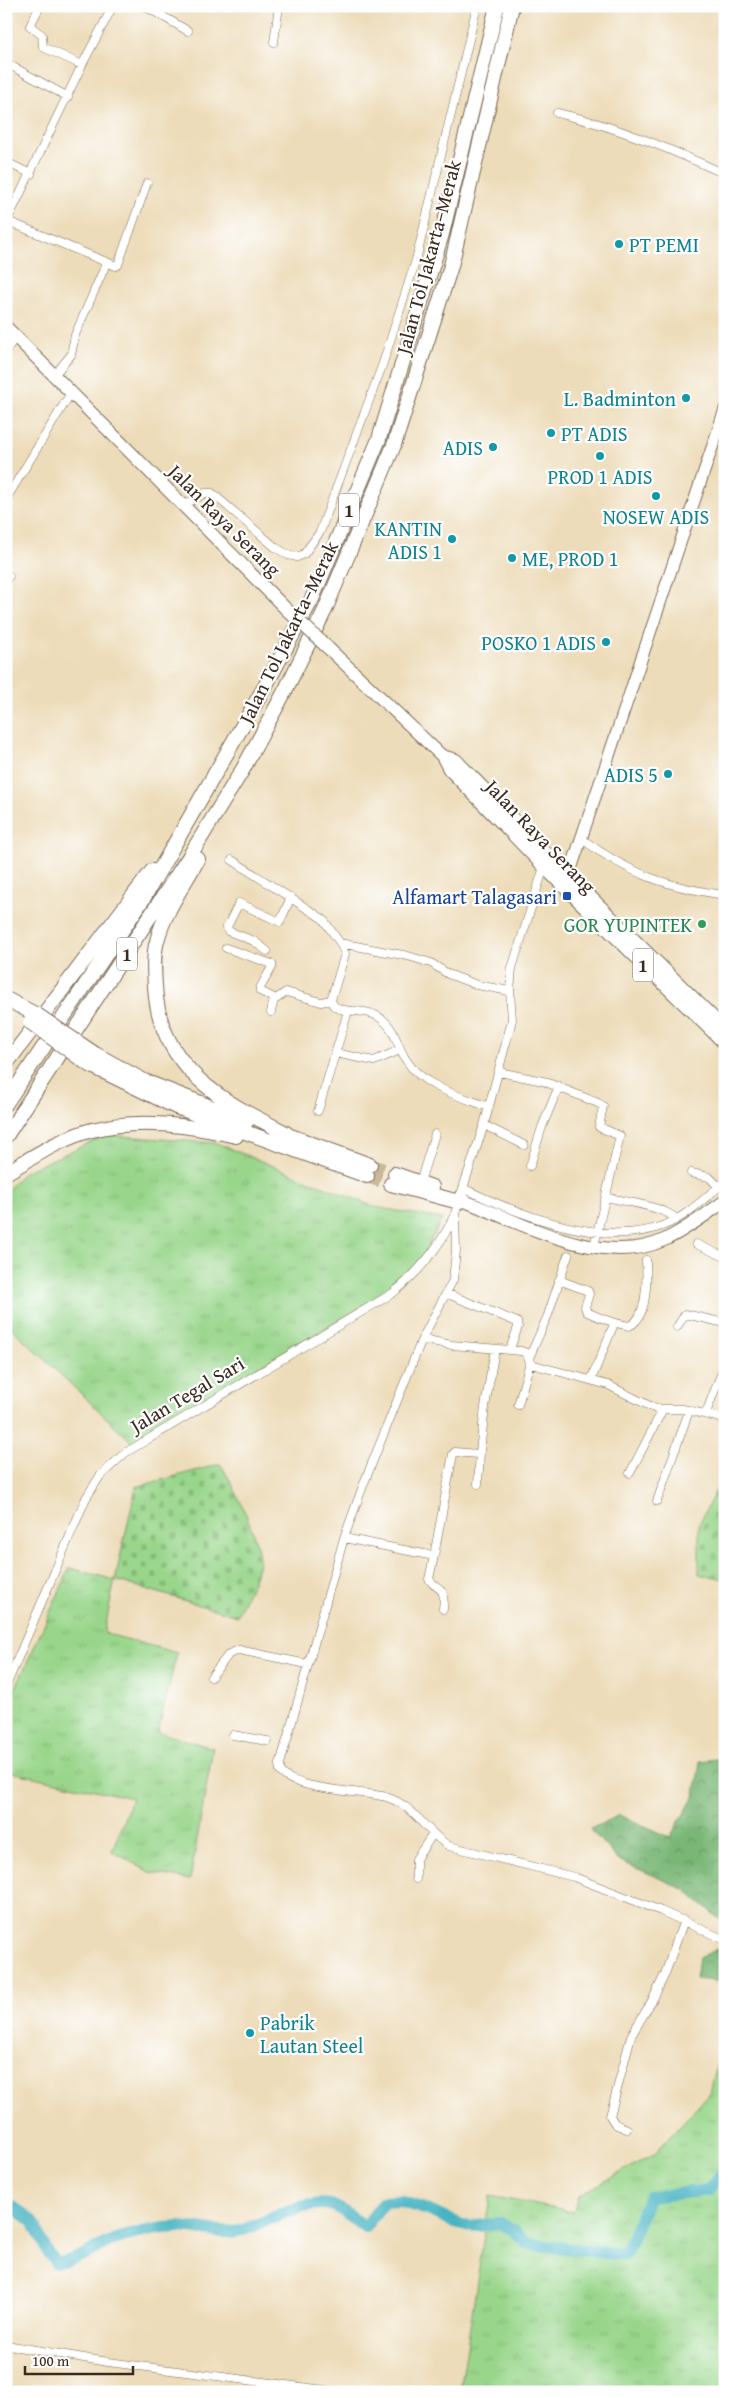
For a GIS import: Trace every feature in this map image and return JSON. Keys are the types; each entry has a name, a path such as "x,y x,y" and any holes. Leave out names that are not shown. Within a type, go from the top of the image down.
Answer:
{"highway":[{"name":"Jalan Tol Jakarta–Merak","path":"6,1103 143,899 187,825 312,599 379,439 442,234 497,6"},
{"name":"Jalan Tol Jakarta–Merak","path":"6,1136 160,904 243,769 285,691 325,610 394,445 451,266 512,6"},
{"name":"Jalan Raya Serang","path":"6,327 72,391 287,610 442,756 450,769 544,867 565,880"},
{"name":"Jalan Raya Serang","path":"442,756 456,760 565,880 724,1037"},
{"path":"6,1173 61,1142 91,1130 132,1123 178,1126 231,1135 369,1170 239,1110 211,1092 186,1067 164,1031 157,1012 154,967 156,942 160,930 230,799 243,769"},
{"path":"6,1064 187,825"},
{"path":"6,999 91,1059 176,1107 286,1148"},
{"path":"6,1008 34,1018"},
{"path":"91,1059 237,1118 286,1133"},
{"path":"462,1197 393,1179 420,1182 462,1197 572,1242 594,1246 628,1248 647,1246 683,1230 725,1201"}],"main road":[{"path":"565,880 582,839 725,409"}],"street":[{"path":"40,6 30,26 42,35 43,47 82,65"},
{"path":"113,6 82,65 31,174 7,218 106,264 118,266 147,183"},
{"path":"145,6 188,31"},
{"path":"274,42 279,6"},
{"path":"184,505 205,493 212,493 275,547 288,555 297,557 304,554 313,544 342,476 382,366 416,260 477,6"},
{"path":"6,63 68,97"},
{"path":"557,113 619,129 662,145 725,174"},
{"path":"6,162 31,174"},
{"path":"55,374 72,355 74,335 106,264"},
{"path":"6,350 16,337"},
{"path":"6,499 72,391"},
{"path":"582,839 623,866 654,880 690,890 724,895 725,883"},
{"path":"232,860 323,919 340,943 345,954 331,1000 336,1008 348,1011 362,1010 384,1020 393,1033 400,1050 419,1075 433,1085 489,1107"},
{"name":"Jalan Tegal Sari","path":"6,1686 86,1498 106,1469 125,1453 394,1293 405,1284 431,1254 454,1216 462,1197 484,1125 513,1016 510,991 515,958 544,867"},
{"path":"261,960 268,948 228,931 227,927 238,903 280,922 291,897"},
{"path":"340,943 408,956 431,963 448,974 477,985 510,991"},
{"path":"226,948 272,965 260,991 274,999"},
{"path":"270,1012 274,999 286,992 321,1002 331,1000"},
{"path":"318,1111 348,1011"},
{"path":"335,1053 374,1061 400,1050"},
{"path":"499,1072 558,1086 603,1106 599,1127 620,1136 594,1246"},
{"path":"530,1166 542,1127 558,1086"},
{"path":"484,1125 524,1145"},
{"path":"420,1182 435,1134"},
{"path":"462,1197 520,1211 561,1224 615,1234 647,1230 676,1220 722,1185 709,1177 692,1173"},
{"path":"606,1197 665,1211 674,1216 676,1220"},
{"path":"454,1216 455,1273 448,1294 422,1339 344,1538 280,1764 282,1775 299,1782 332,1790 385,1797 398,1802 414,1813 433,1834 449,1846 574,1877 684,1920 725,1940"},
{"path":"696,1244 725,1257"},
{"path":"518,1405 529,1360 548,1315 568,1254"},
{"path":"559,1280 588,1292 585,1307 587,1312 614,1324 619,1323 629,1326 638,1319 645,1296 646,1260"},
{"path":"448,1294 517,1322 518,1327 510,1349"},
{"path":"677,1327 685,1314 725,1323"},
{"path":"591,1380 614,1324"},
{"path":"422,1339 452,1345 510,1349 526,1353 529,1360 618,1389 650,1407 689,1411 725,1419"},
{"path":"478,1484 485,1407 495,1348"},
{"path":"706,1414 725,1364"},
{"path":"630,1473 663,1409"},
{"path":"657,1501 689,1411"},
{"path":"443,1609 444,1600 441,1589 429,1579 453,1454 459,1452 477,1454 480,1452"},
{"path":"344,1538 434,1556"},
{"path":"211,1677 229,1654 239,1650 307,1664"},
{"path":"233,1735 285,1746"},
{"path":"416,1879 416,1859 433,1834"},
{"path":"627,2129 614,2124 610,2116 625,2053 630,2036 653,1999 665,1974 684,1920"},
{"path":"6,2345 108,2362 340,2392"}],"green space":[{"path":"107,1135 216,1143 375,1207 442,1219 423,1255 398,1285 133,1443 6,1323 6,1191 24,1172"},
{"path":"220,1464 245,1512 258,1552 259,1562 256,1574 237,1616 115,1580 136,1487"},
{"path":"722,1478 725,1478 725,1579 699,1574 699,1524"},
{"path":"70,1568 115,1580 104,1633 177,1653 158,1732 213,1748 190,1880 149,1872 112,1851 132,1798 6,1771 6,1709"},
{"path":"725,1758 725,1924 684,1889 618,1860 590,1829 620,1815 670,1837 695,1795 700,1761"},
{"path":"725,1945 725,1982 696,1979 699,1958"},
{"path":"725,2031 725,2392 460,2392 490,2196 573,2212 578,2196 654,2154 710,2093"}],"waterway":[{"path":"6,2202 33,2221 48,2253 56,2263 71,2260 119,2238 145,2231 181,2227 217,2232 243,2230 296,2208 319,2204 334,2206 365,2227 384,2202 400,2201 462,2225 478,2226 499,2223 512,2229 527,2244 625,2255 649,2197 708,2190 725,2171"}],"tunnel":[{"path":"370,1165 395,1174"},
{"path":"367,1176 391,1184"}],"place":[{"name":"PT PEMI","path":"619,244"},
{"name":"L. Badminton","path":"686,398"},
{"name":"PT ADIS","path":"551,433"},
{"name":"ADIS","path":"493,447"},
{"name":"PROD 1 ADIS","path":"600,456"},
{"name":"NOSEW ADIS","path":"656,496"},
{"name":"KANTIN ADIS 1","path":"452,539"},
{"name":"ME, PROD 1","path":"512,558"},
{"name":"POSKO 1 ADIS","path":"606,642"},
{"name":"ADIS 5","path":"668,774"},
{"name":"Alfamart Talagasari","path":"567,896"},
{"name":"GOR YUPINTEK","path":"702,924"},
{"name":"Pabrik Lautan Steel","path":"250,2033"}]}
